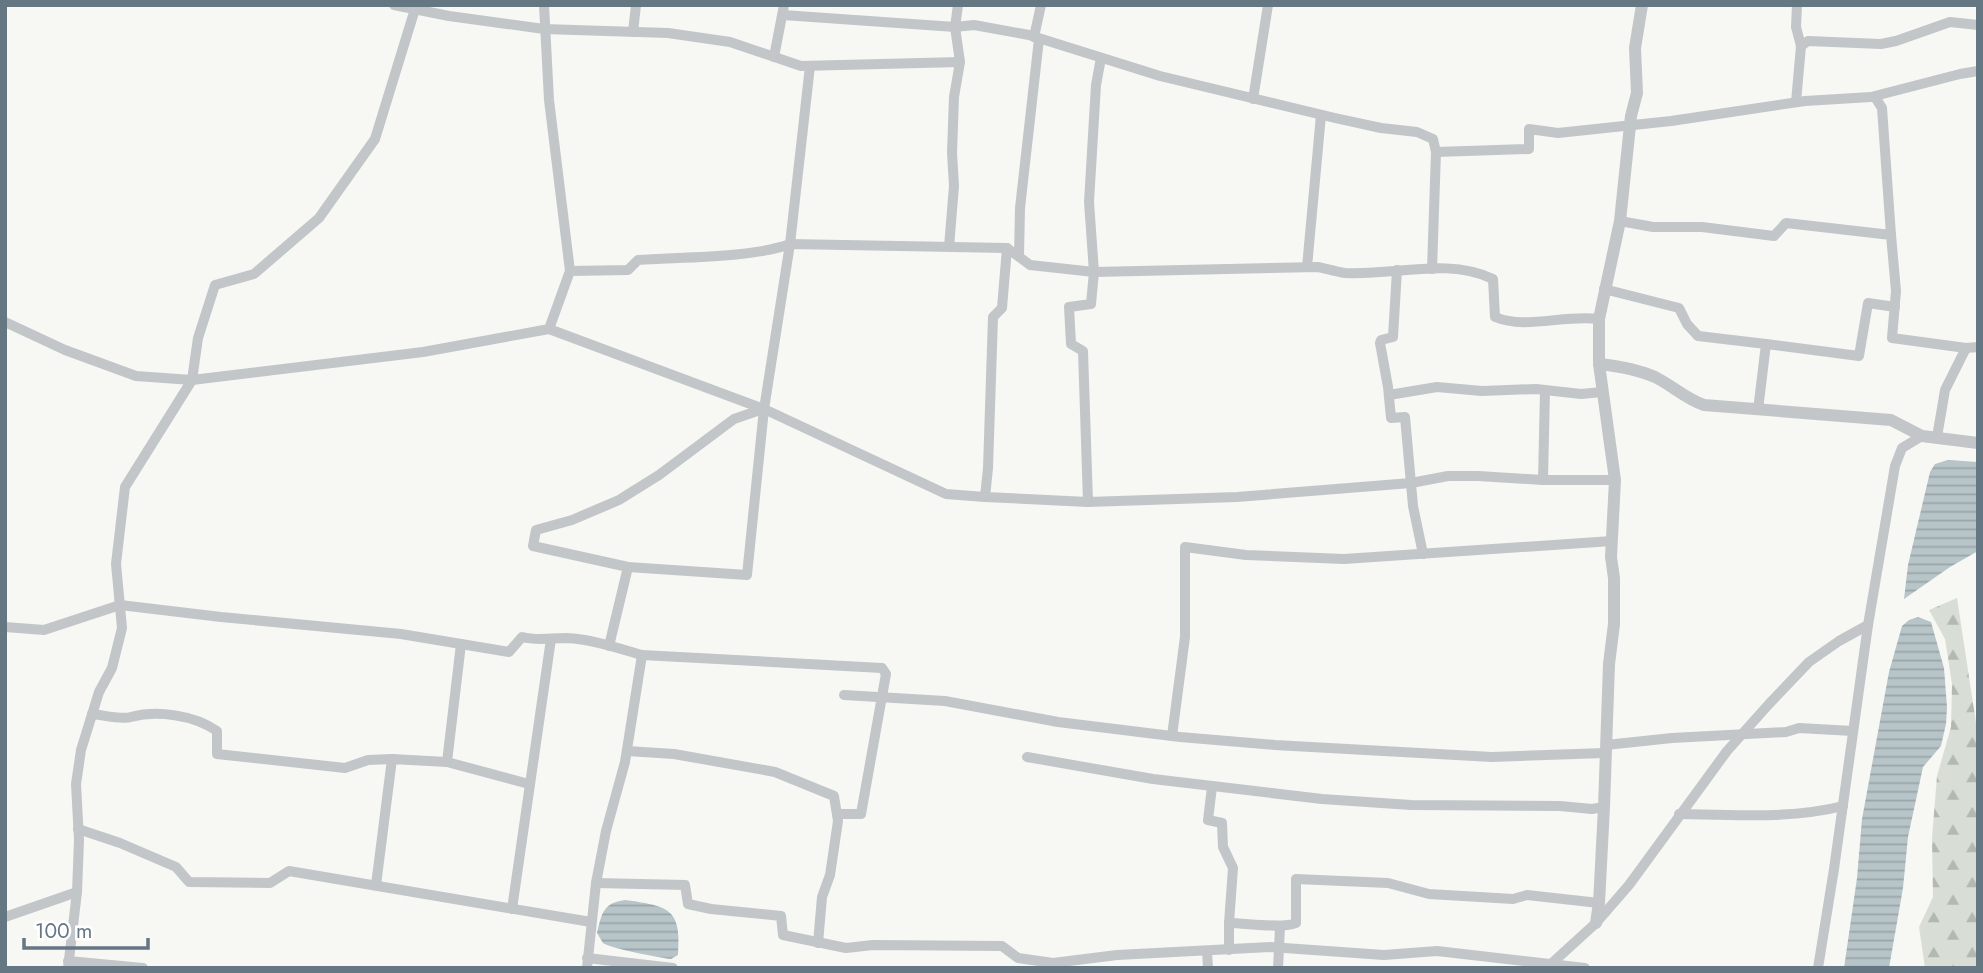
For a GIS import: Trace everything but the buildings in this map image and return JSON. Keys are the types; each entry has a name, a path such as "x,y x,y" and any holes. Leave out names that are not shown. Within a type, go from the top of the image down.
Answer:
{"street":[{"path":"394,5 544,29 668,33 730,42 801,66 960,62"},
{"path":"544,5 549,100 570,271 549,329"},
{"path":"633,32 636,5"},
{"path":"949,247 954,186 954,97 960,62 955,27 958,5"},
{"path":"1019,256 1020,208 1041,5"},
{"path":"1253,99 1268,5"},
{"path":"1596,923 1604,807 1609,664 1614,624 1612,541 1615,480 1599,364 1598,319 1620,221 1637,93 1637,33 1643,5"},
{"path":"1796,102 1801,46 1796,27 1797,5"},
{"path":"143,968 68,964 77,892 76,784 81,750 99,692 112,668 122,628 116,564 125,487 192,380 198,338 215,285 254,274 319,218 375,139 415,9"},
{"path":"774,57 783,10 955,27 974,25 1037,38 1160,76 1253,99 1381,128 1417,132 1433,139 1436,152 1432,269"},
{"path":"1801,46 1808,41 1881,44 1950,22 1978,25"},
{"path":"1088,502 1083,351 1071,344 1069,307 1091,304 1094,272 1089,202 1096,85 1101,58"},
{"path":"764,409 734,419 659,475 619,499 572,520 536,530 533,546 628,567 747,575 764,409 790,244 810,66"},
{"path":"1436,152 1529,149 1529,130 1558,132 1631,125 1796,102 1875,97 1978,71"},
{"path":"1875,97 1882,108 1896,290 1892,338 1966,348 1978,347"},
{"path":"1307,267 1321,115"},
{"path":"1620,221 1653,227 1702,227 1774,236 1786,222 1891,235"},
{"path":"570,271 628,270 638,260 735,253 790,244 1007,248 1031,265 1094,272 1307,267 1345,273 1432,269 1480,272 1493,278 1495,317 1507,322 1584,317 1598,319"},
{"path":"985,498 993,317 1002,308 1007,248"},
{"path":"1397,270 1393,337 1381,340 1380,343 1391,418 1405,417 1410,483 1423,554"},
{"path":"1604,289 1679,308 1698,336 1859,356 1868,303 1895,307"},
{"path":"5,322 65,350 136,376 192,380 423,352 549,329 764,409 946,494 985,498 1088,502 1237,497 1468,476 1615,480"},
{"path":"1758,410 1766,344"},
{"path":"1937,437 1945,390 1966,348"},
{"path":"1599,364 1646,374 1671,386 1689,400 1704,405 1891,420 1922,436 1978,443"},
{"path":"1389,395 1442,387 1482,391 1581,394 1602,392"},
{"path":"1543,480 1545,391"},
{"path":"1818,968 1868,625 1895,466 1902,448 1922,436"},
{"path":"1172,736 1185,637 1185,547 1246,555 1344,559 1612,541"},
{"path":"609,646 628,567"},
{"path":"5,627 44,630 120,605 401,634 509,652 522,637 534,640 567,638 642,655 882,668 886,674 861,814 837,814"},
{"path":"1551,965 1596,923 1744,733 1809,662 1868,625"},
{"path":"512,909 551,639"},
{"path":"447,762 461,644"},
{"path":"642,655 626,751 596,883 587,963 673,968"},
{"path":"844,695 945,701 1058,722 1172,736 1371,752 1492,757 1606,749 1744,733 1786,732 1799,728 1853,731"},
{"path":"92,714 130,717 137,713 170,715 204,723 217,731 217,754 345,768 368,760 447,762 529,784"},
{"path":"626,751 674,754 775,772 834,796 837,814 835,844 830,875 822,897 818,943"},
{"path":"1027,757 1153,779 1322,799 1411,805 1560,806 1592,809 1604,807"},
{"path":"376,885 392,759"},
{"path":"1212,787 1208,820 1222,822 1223,847 1233,867 1229,950"},
{"path":"1679,814 1767,814 1828,810 1843,806"},
{"path":"78,829 120,843 176,867 189,883 270,883 289,872 591,922"},
{"path":"1229,923 1272,924 1280,927 1296,923 1296,879 1388,883 1429,894 1513,899 1527,895 1599,903"},
{"path":"596,883 685,885 688,904 781,916 783,935 846,948 873,945 1002,946 1018,958 1053,963 1117,955 1279,948 1384,955 1437,950 1585,968"},
{"path":"5,916 77,892"},
{"path":"1278,968 1280,927"},
{"path":"1208,951 1208,968"}],"green space":[{"path":"1957,598 1978,736 1978,968 1925,968 1919,927 1933,897 1932,838 1937,776 1951,727 1952,684 1945,639 1929,610"}],"shaded area":[{"path":"1948,460 1978,462 1978,551 1904,599 1908,565 1930,472 1935,464"},
{"path":"1918,617 1931,622 1944,668 1946,724 1941,746 1923,767 1908,837 1903,888 1889,968 1844,968 1857,878 1862,819 1889,672 1902,626"},
{"path":"625,900 652,905 669,912 677,927 678,955 671,959 603,943 597,933 602,915 608,906"}]}
